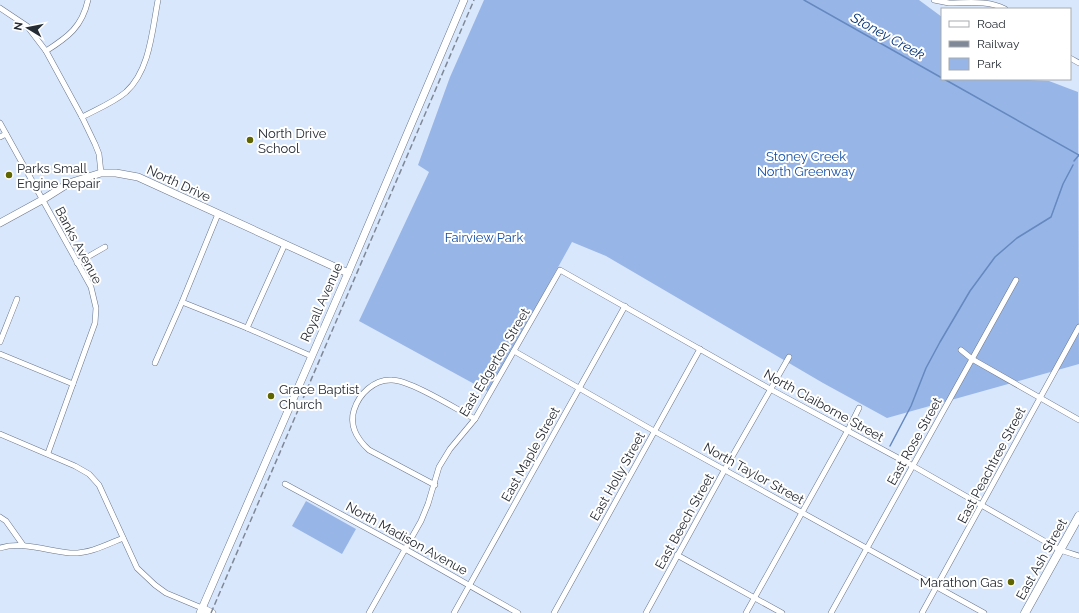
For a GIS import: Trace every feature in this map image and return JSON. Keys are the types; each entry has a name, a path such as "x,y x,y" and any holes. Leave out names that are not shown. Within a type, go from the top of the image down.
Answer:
{"main road":[{"name":"East Ash Street","path":"1025,613 1079,516"}],"street":[{"path":"46,51 73,31 80,22 88,0"},
{"path":"82,117 114,101 136,82 142,71 148,52 158,0"},
{"name":"Royall Avenue","path":"201,610 348,273 464,0"},
{"path":"934,0 949,3 980,1 992,3 1003,8"},
{"path":"0,8 27,26 46,51 95,144 102,173"},
{"name":"Banks Avenue","path":"0,122 91,287 96,308 95,323 48,454"},
{"path":"0,137 6,134"},
{"name":"North Drive","path":"0,223 69,183 102,173 116,173 138,177 348,273"},
{"path":"155,363 218,214"},
{"path":"247,328 285,244"},
{"path":"77,263 105,247"},
{"name":"North Claiborne Street","path":"560,270 770,388 913,466 1060,550 1079,556"},
{"name":"East Edgerton Street","path":"369,613 421,521 439,467 450,449 475,419 560,270"},
{"name":"East Rose Street","path":"831,613 1016,280"},
{"path":"0,342 17,299"},
{"path":"182,302 311,356"},
{"name":"East Maple Street","path":"454,613 625,306"},
{"name":"East Peachtree Street","path":"922,613 1079,327"},
{"name":"East Holly Street","path":"554,613 700,349"},
{"path":"961,350 972,359 1079,420"},
{"name":"North Taylor Street","path":"514,351 654,431 984,613"},
{"path":"0,354 74,384"},
{"name":"East Beech Street","path":"646,613 770,388 790,357"},
{"path":"434,485 370,450 360,442 355,431 352,417 356,404 364,391 375,384 386,380 406,383 475,419"},
{"path":"746,613 848,430 858,408"},
{"path":"0,434 48,454 89,474 99,485 137,568 166,593 201,610 212,613"},
{"name":"North Madison Avenue","path":"285,484 405,549 518,613"},
{"path":"0,517 6,521 22,545"},
{"path":"0,548 22,545 71,553 91,551 123,538"},
{"path":"677,555 782,613"}],"green space":[{"name":"Stoney Creek North Greenway","path":"484,0 919,0 941,16 941,80 1049,81 1078,92 1079,364 887,418 823,383 606,256 572,242 489,392 359,321 429,172 418,165 450,77"},
{"path":"306,501 356,529 342,554 292,526"}],"waterway":[{"name":"Stoney Creek","path":"804,0 941,77"},
{"name":"Stoney Creek","path":"946,80 1079,155"},
{"name":"Stoney Creek","path":"1074,161 1079,155"},
{"path":"890,446 911,406 926,368 970,291 995,257 1017,238 1051,217 1063,184 1073,165"}],"railway":[{"path":"211,613 474,0"}],"place":[{"name":"North Drive School","path":"250,140"},
{"name":"Parks Small Engine Repair","path":"9,175"},
{"name":"Grace Baptist Church","path":"271,396"},
{"name":"Marathon Gas","path":"1011,582"}],"park label":[{"name":"Fairview Park","path":"484,237"}]}
